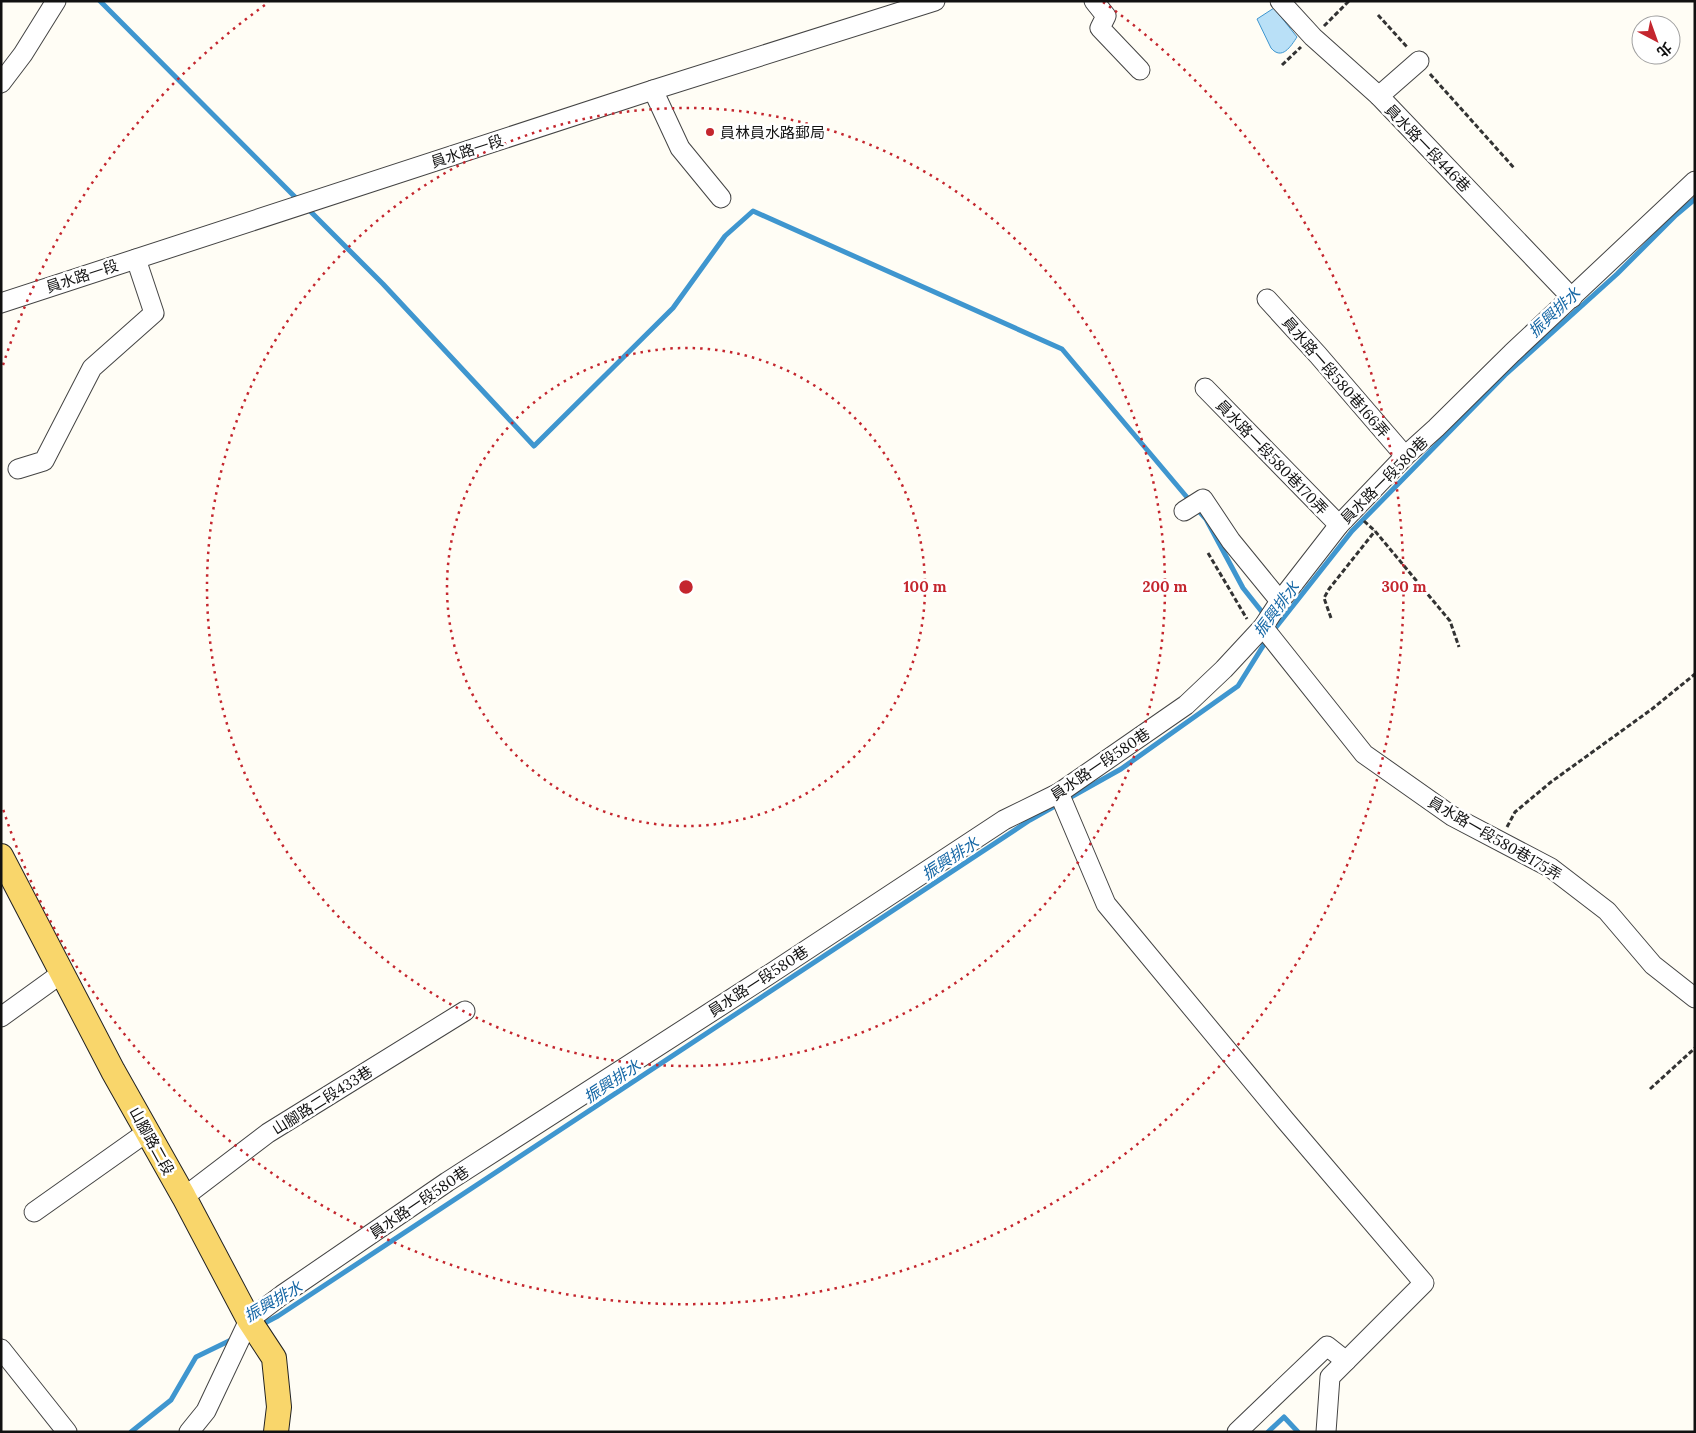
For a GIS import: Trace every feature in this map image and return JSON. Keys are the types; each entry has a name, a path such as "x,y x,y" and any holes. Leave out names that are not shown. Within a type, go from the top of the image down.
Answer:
{"main road":[{"name":"山腳路二段","path":"1,856 113,1071 250,1320 274,1358 279,1407 276,1432"}],"street":[{"path":"1,83 23,54 56,1"},
{"name":"員水路一段","path":"1,303 653,90 934,1"},
{"path":"1094,1 1106,16 1100,28 1140,70"},
{"name":"員水路一段446巷","path":"1280,1 1313,37 1379,96 1572,298"},
{"path":"1379,96 1419,61"},
{"path":"653,90 680,148 721,198"},
{"name":"員水路一段580巷","path":"250,1320 282,1295 455,1177 1004,820 1058,793 1186,705 1224,670 1260,631 1280,601 1339,525 1405,456 1695,181"},
{"path":"18,469 44,461 92,368 154,313 136,259"},
{"name":"員水路一段580巷166弄","path":"1267,299 1405,456"},
{"name":"員水路一段580巷170弄","path":"1205,388 1339,525"},
{"path":"1184,511 1204,499 1231,542 1280,601"},
{"name":"員水路一段580巷175弄","path":"1260,631 1364,754 1452,816 1551,868 1607,911 1653,965 1695,998"},
{"path":"1058,793 1106,904 1285,1120 1424,1283 1330,1377 1326,1432"},
{"path":"1,1017 62,973"},
{"name":"山腳路二段433巷","path":"184,1197 268,1133 465,1011"},
{"path":"34,1212 147,1132"},
{"path":"189,1432 206,1412 250,1320"},
{"path":"1237,1432 1328,1346 1346,1361"},
{"path":"1,1349 67,1432"}],"path":[{"path":"1282,65 1349,1"},
{"path":"1378,15 1515,169"},
{"path":"1331,618 1324,598 1329,589 1375,532 1450,621 1459,646"},
{"path":"1208,553 1260,631"},
{"path":"1499,841 1515,812 1551,782 1695,674"},
{"path":"1650,1089 1695,1048"}],"water":[{"path":"1274,8 1297,37 1289,48 1282,53 1275,52 1271,48 1257,19"}],"waterway":[{"path":"100,1 299,201"},
{"name":"振興排水","path":"1273,631 1352,531 1505,375 1617,274 1676,215 1695,199"},
{"path":"307,208 383,284 534,446 673,308 725,236 753,211 1062,349 1191,502"},
{"path":"1197,509 1206,519 1243,588 1266,617"},
{"name":"振興排水","path":"259,1326 278,1316 1030,820 1121,769 1238,686 1268,638"},
{"name":"振興排水","path":"131,1432 171,1400 196,1357 233,1339"},
{"path":"1268,1432 1284,1417 1298,1432"}],"place":[{"name":"員林員水路郵局","path":"710,132"}]}
